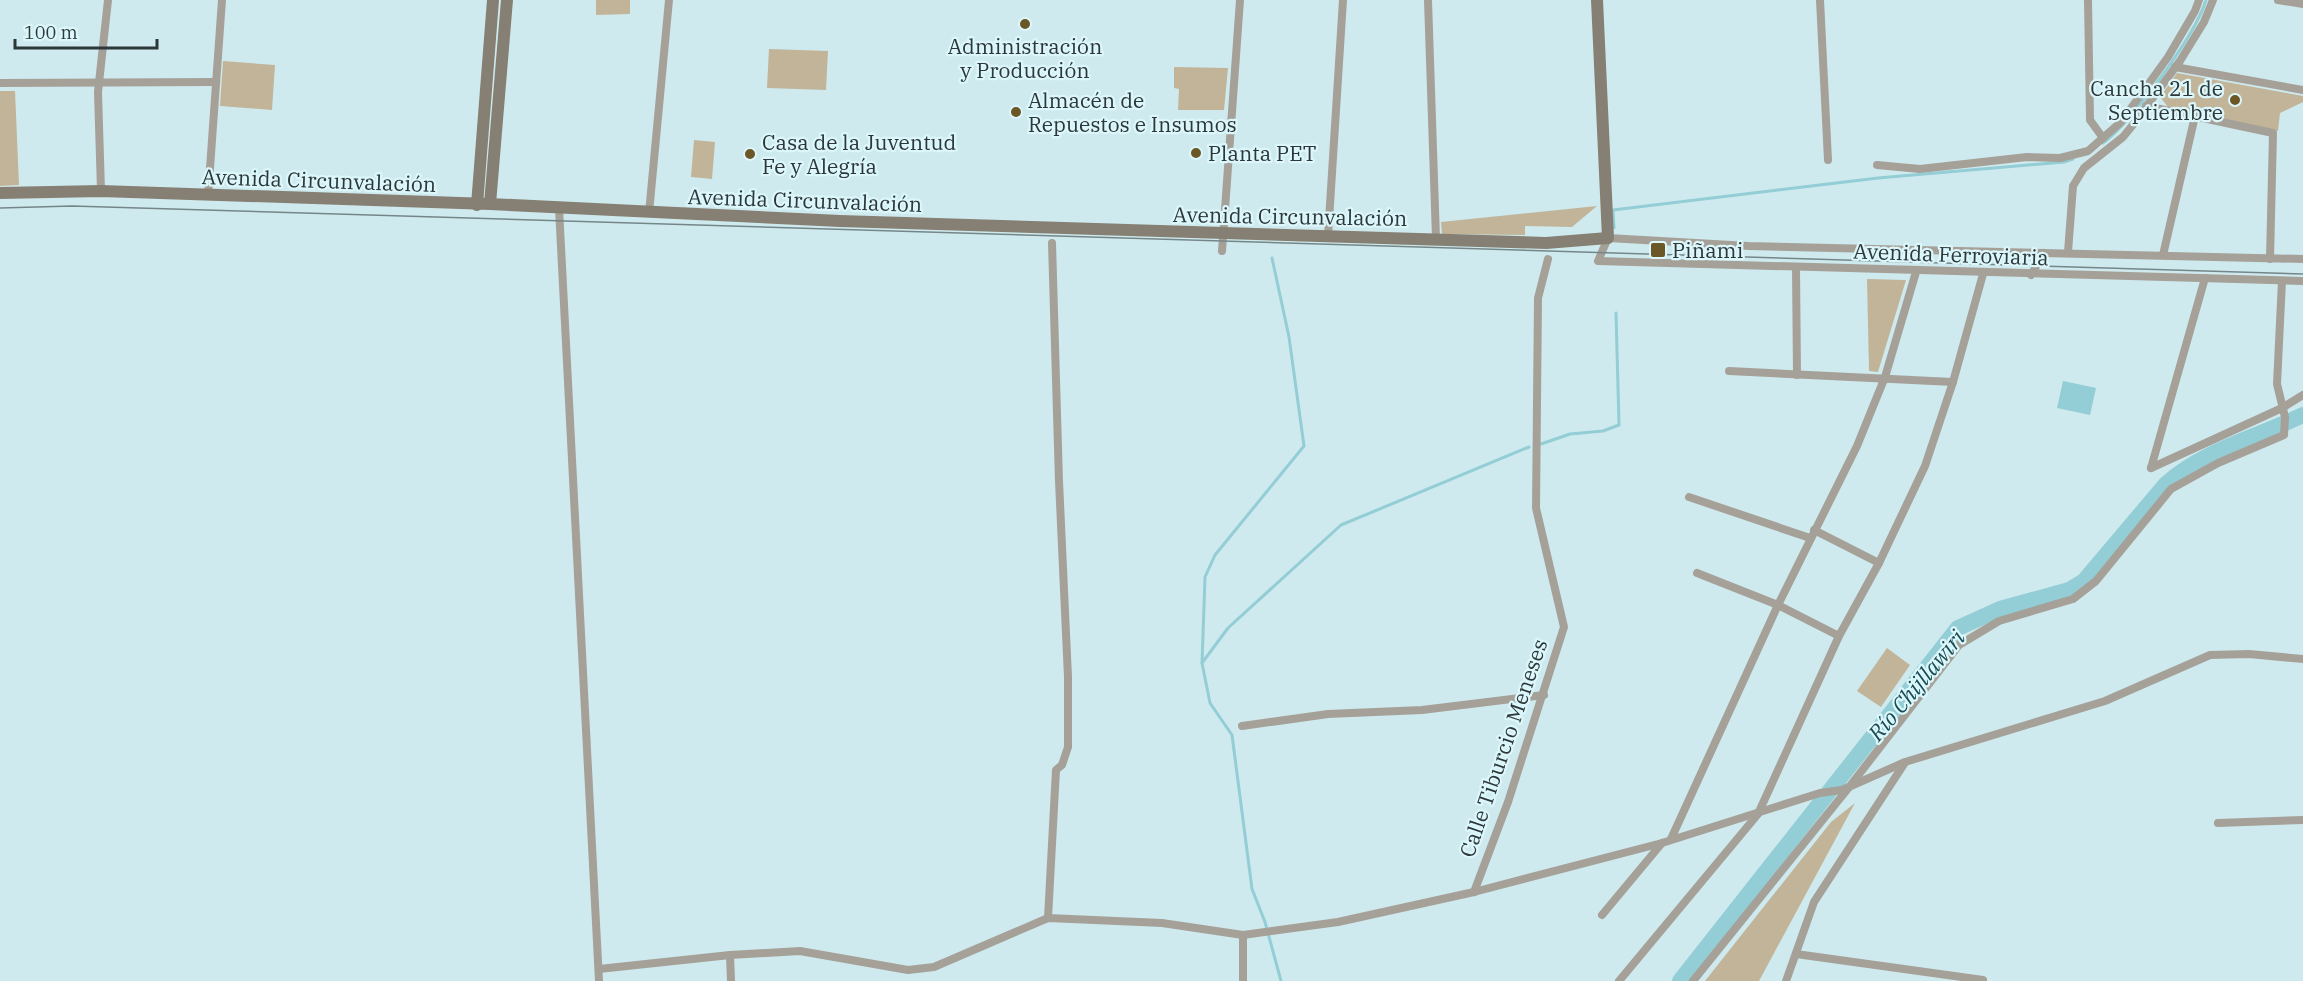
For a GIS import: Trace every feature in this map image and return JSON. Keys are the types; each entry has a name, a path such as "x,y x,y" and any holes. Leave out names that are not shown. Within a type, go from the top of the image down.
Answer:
{"street":[{"path":"101,191 100,82 108,0"},
{"path":"208,196 222,0"},
{"path":"477,205 493,0"},
{"path":"490,204 507,0"},
{"path":"649,213 669,0"},
{"path":"1222,251 1240,0"},
{"path":"1328,236 1343,0"},
{"path":"1428,0 1436,238"},
{"path":"1597,0 1608,238"},
{"path":"1821,0 1828,160"},
{"path":"2088,0 2090,120 2103,138"},
{"path":"1877,165 1920,169 2027,158 2060,158 2088,150 2121,122 2168,57 2199,0"},
{"path":"2068,252 2073,186 2084,168 2123,137 2175,67 2204,22 2213,0"},
{"path":"2278,0 2303,4"},
{"path":"2175,67 2303,90"},
{"path":"0,83 216,82"},
{"path":"2146,106 2272,133 2270,259"},
{"path":"2163,255 2195,116"},
{"name":"Avenida Circunvalación","path":"0,193 101,191 490,204 649,213 1222,234 1436,238 1546,243 1608,238"},
{"path":"559,208 599,981"},
{"name":"Avenida Ferroviaria","path":"2303,259 1749,246 1608,238 1598,261 1983,274 2303,281"},
{"path":"1048,918 1056,770 1062,765 1068,747 1068,677 1052,243"},
{"path":"2031,275 2044,253"},
{"name":"Calle Tiburcio Meneses","path":"1474,892 1509,802 1564,627 1536,508 1538,298 1548,259"},
{"path":"1796,268 1797,375"},
{"path":"1602,915 1666,841 1812,534 1857,446 1885,377 1916,272"},
{"path":"1619,981 1758,814 1839,636 1879,563 1925,466 1953,382 1983,274"},
{"path":"2205,278 2151,468 2282,408 2303,395"},
{"path":"1693,981 1959,645 1999,621 2073,599 2096,581 2171,489 2218,463 2284,435 2285,417 2277,384 2282,281"},
{"path":"1730,371 1953,382"},
{"path":"1689,497 1812,534 1879,563"},
{"path":"1697,573 1778,605 1839,636"},
{"path":"599,969 730,955 800,951 908,970 934,967 1048,918 1162,923 1243,935 1338,922 1474,892 1666,841 1820,793 1846,788 1905,762 2105,701 2210,655 2249,654 2303,659"},
{"path":"1242,726 1328,714 1422,710 1544,695"},
{"path":"1786,981 1814,902 1905,762"},
{"path":"2218,823 2303,820"},
{"path":"1243,935 1244,981"},
{"path":"1796,954 1983,980"},
{"path":"730,955 731,981"}],"shaded area":[{"path":"596,0 630,0 630,14 596,15"},
{"path":"769,49 828,51 826,90 767,88"},
{"path":"223,61 275,65 272,110 220,106"},
{"path":"1174,67 1228,68 1224,110 1178,110 1179,89 1174,88"},
{"path":"2177,73 2303,96 2303,102 2280,113 2278,131 2168,107 2160,97"},
{"path":"0,91 15,91 19,185 0,186"},
{"path":"694,140 715,142 712,179 691,177"},
{"path":"1597,206 1572,227 1525,226 1525,235 1442,234 1441,222"},
{"path":"1867,279 1906,280 1878,372 1869,371"},
{"path":"1887,648 1910,665 1881,707 1857,691"},
{"path":"1855,803 1759,981 1705,981 1831,822"}],"water":[{"path":"2063,381 2096,388 2090,415 2057,408"}],"waterway":[{"path":"2103,143 2130,116 2161,77 2200,16 2206,0"},
{"path":"1614,228 1613,210 1878,178 2064,162 2073,159"},
{"path":"1202,663 1205,577 1215,555 1304,446 1289,337 1272,258"},
{"path":"1541,444 1570,434 1603,431 1619,425 1616,313"},
{"name":"Río Chijllawiri","path":"1680,981 1958,628 2000,609 2069,590 2084,581 2166,484 2181,472 2214,453 2303,415"},
{"path":"1281,981 1265,922 1252,889 1232,735 1210,703 1202,663 1228,628 1341,525 1529,447"}],"tram line":[{"path":"0,208 72,206 2303,274"}],"place":[{"name":"Administración y Producción","path":"1025,24"},
{"name":"Cancha 21 de Septiembre","path":"2235,100"},
{"name":"Almacén de Repuestos e Insumos","path":"1016,112"},
{"name":"Planta PET","path":"1196,153"},
{"name":"Casa de la Juventud Fe y Alegría","path":"750,154"},
{"name":"Piñami","path":"1658,250"}]}
